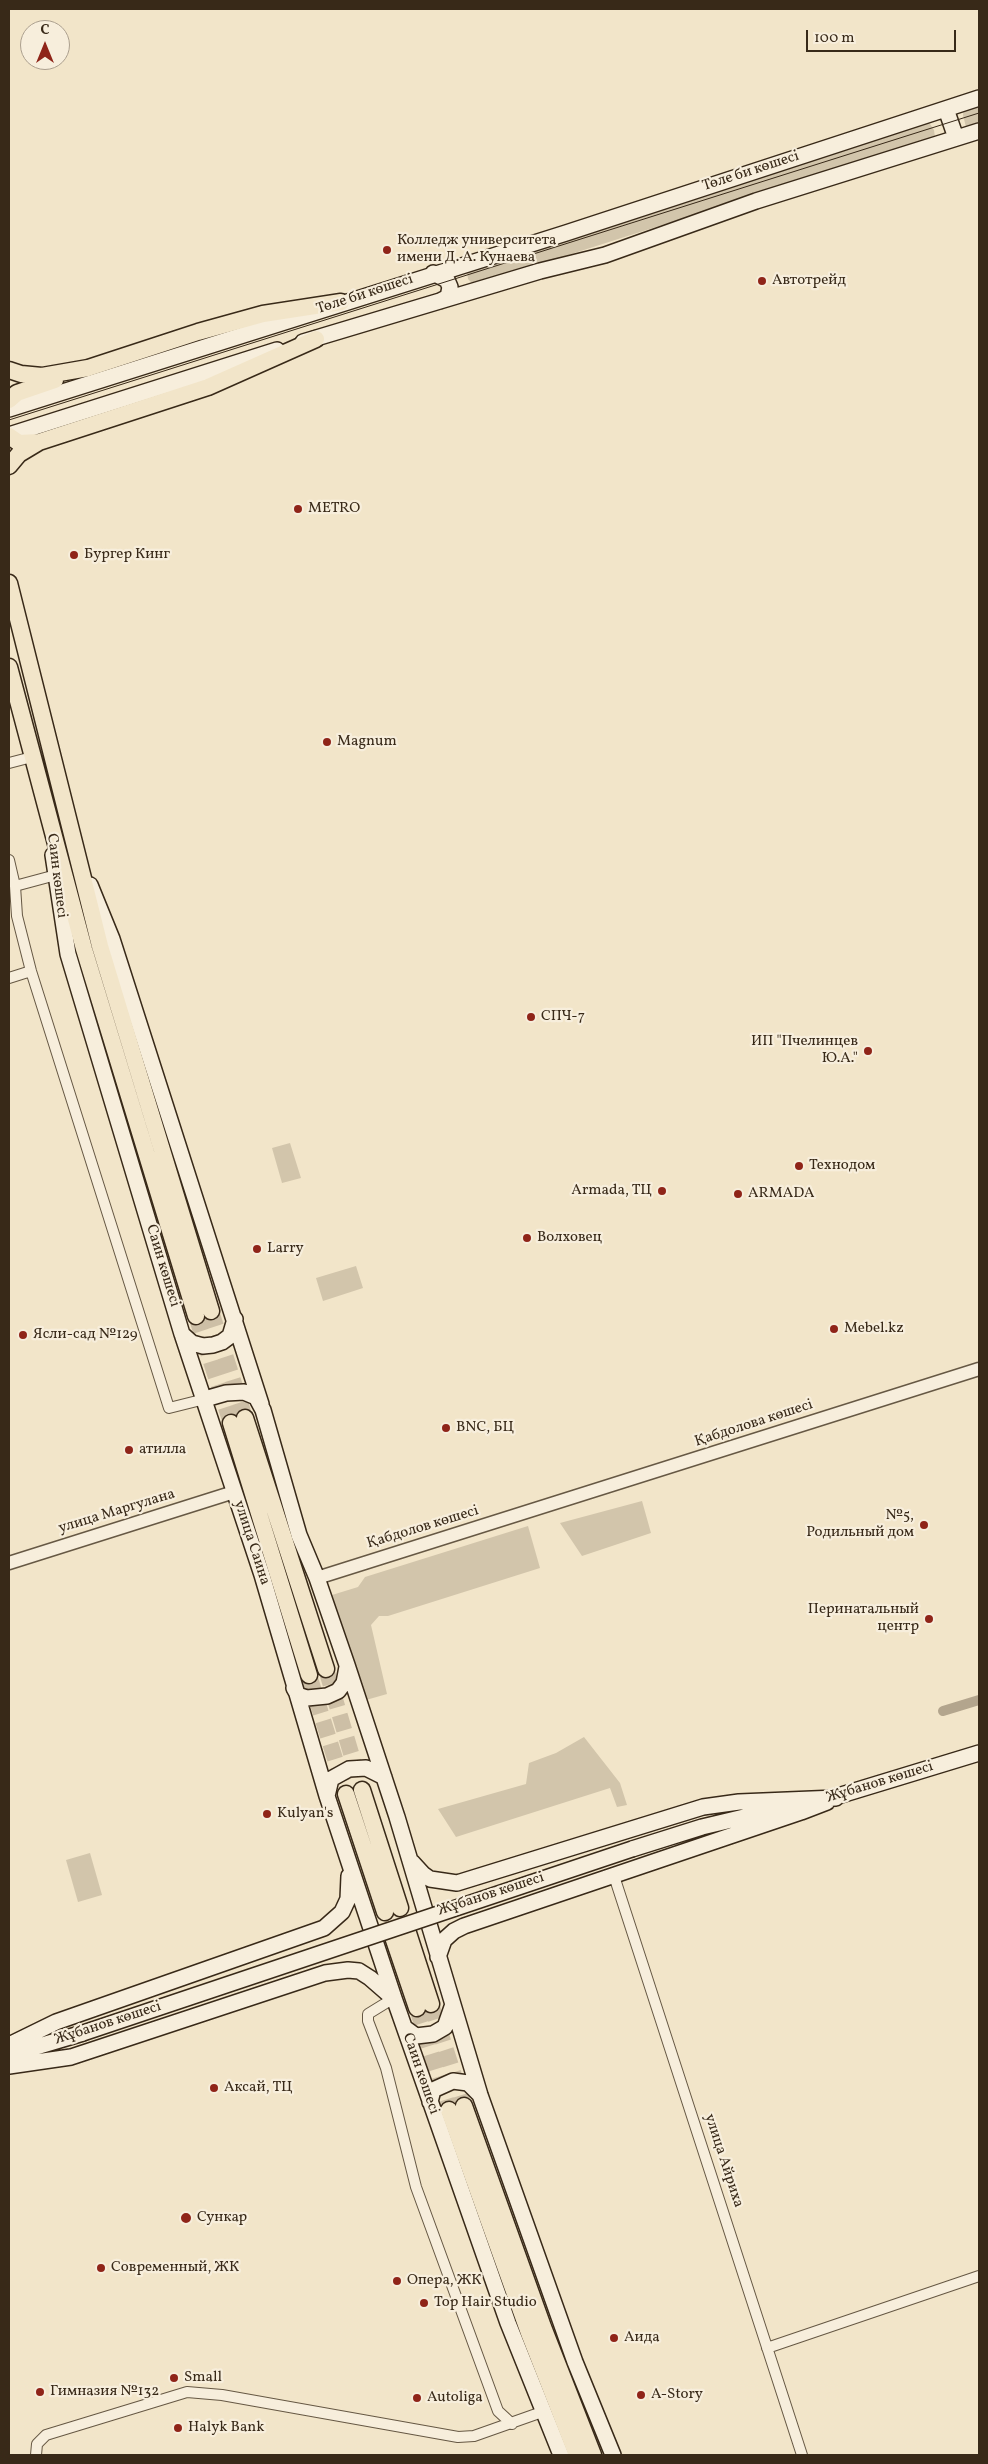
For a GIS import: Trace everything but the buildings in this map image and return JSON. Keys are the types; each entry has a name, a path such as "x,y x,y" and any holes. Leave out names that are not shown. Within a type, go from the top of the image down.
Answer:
{"main road":[{"name":"Төле би көшесі","path":"9,409 432,273 566,233 979,98"},
{"path":"946,109 956,138"},
{"name":"Төле би көшесі","path":"9,436 316,338 540,271 605,255 756,200 979,131"},
{"path":"432,273 447,280 450,287 448,297 440,301"},
{"path":"9,400 17,393 198,332 263,314 341,302"},
{"path":"9,466 19,454 38,442 221,382 316,338"},
{"path":"9,370 21,374 42,376 88,368"},
{"path":"9,436 19,443 38,442"},
{"name":"Саин көшесі","path":"9,583 100,946 203,1313 84,949 49,819"},
{"path":"9,667 49,819"},
{"name":"Саин көшесі","path":"49,819 68,954 182,1334 205,1399"},
{"name":"Саин көшесі","path":"75,847 112,939 235,1319 299,1535 317,1578 384,1777"},
{"path":"182,1334 197,1345 212,1345 222,1342 230,1336 235,1319"},
{"path":"205,1399 232,1392 244,1392 256,1397 263,1410"},
{"name":"улица Саина","path":"205,1399 262,1574 294,1688"},
{"path":"309,1675 238,1420 326,1669"},
{"path":"294,1688 298,1695 307,1698 327,1696 338,1691 344,1683 347,1665"},
{"name":"Саин көшесі","path":"294,1688 350,1867 430,2102 508,2323 542,2412 561,2455"},
{"name":"Жұбанов көшесі","path":"9,2056 702,1827 836,1798 979,1753"},
{"path":"327,1796 331,1779 349,1769 366,1768 384,1777 480,2095 575,2362 613,2455"},
{"path":"354,1792 392,1910"},
{"path":"408,1858 430,1879 456,1883 703,1807 731,1803 836,1798"},
{"path":"438,1957 444,1940 459,1928 801,1812 836,1798"},
{"path":"9,2045 56,2022 324,1928 342,1912 348,1900 350,1867"},
{"path":"401,1935 424,2006"},
{"path":"9,2066 71,2057 325,1973 348,1970 359,1971 394,1998"},
{"path":"405,2028 416,2036 433,2034 445,2027 452,2007"},
{"path":"430,2102 433,2090 453,2081 468,2083 480,2095"},
{"name":"Саин көшесі","path":"577,2455 529,2333 457,2108 593,2455"}],"street":[{"path":"9,763 32,757"},
{"path":"9,860 15,886 17,916 31,971 169,1408 205,1399"},
{"path":"15,886 56,875"},
{"path":"9,978 31,971"},
{"name":"Қабдолова көшесі","path":"538,1509 979,1369"},
{"name":"улица Маргулана","path":"9,1563 234,1492"},
{"name":"Қабдолов көшесі","path":"317,1578 538,1509"},
{"name":"улица Айриха","path":"614,1876 802,2455"},
{"path":"394,1998 368,2014 368,2021 386,2068 416,2187 498,2411 512,2424"},
{"path":"767,2348 979,2276"},
{"path":"36,2455 37,2444 46,2434 187,2392 222,2395 458,2437 474,2436 542,2412"}],"shaded area":[{"path":"979,104 979,123 966,127 963,115 964,109"},
{"path":"928,121 934,130 935,138 474,285 468,279 467,271"},
{"path":"290,1143 301,1178 282,1183 272,1148"},
{"path":"356,1266 363,1288 323,1301 316,1278"},
{"path":"642,1501 651,1533 582,1556 560,1523"},
{"path":"528,1526 540,1568 388,1616 379,1616 371,1625 387,1694 366,1700 332,1603 332,1595 358,1587 365,1577"},
{"path":"584,1737 620,1783 627,1805 617,1807 610,1788 456,1837 438,1809 526,1784 529,1763 556,1753"},
{"path":"90,1853 102,1895 78,1902 66,1860"}],"waterway":[{"path":"943,1711 979,1700"}],"tunnel":[{"path":"211,1311 245,1418"},
{"path":"196,1316 231,1423"},
{"path":"326,1669 362,1790"},
{"path":"309,1675 346,1794"},
{"path":"431,2004 464,2106"},
{"path":"417,2008 449,2110"}],"tram line":[{"path":"9,420 979,113"}],"place":[{"name":"Колледж университета имени Д. А. Кунаева","path":"387,250"},
{"name":"Автотрейд","path":"762,281"},
{"name":"METRO","path":"298,509"},
{"name":"Бургер Кинг","path":"74,555"},
{"name":"Magnum","path":"327,742"},
{"name":"СПЧ-7","path":"531,1017"},
{"name":"ИП \"Пчелинцев Ю.А.\"","path":"868,1051"},
{"name":"Технодом","path":"799,1166"},
{"name":"Armada, ТЦ","path":"662,1191"},
{"name":"ARMADA","path":"738,1194"},
{"name":"Волховец","path":"527,1238"},
{"name":"Larry","path":"257,1249"},
{"name":"Mebel.kz","path":"834,1329"},
{"name":"Ясли-сад №129","path":"23,1335"},
{"name":"BNC, БЦ","path":"446,1428"},
{"name":"атилла","path":"129,1450"},
{"name":"№5, Родильный дом","path":"924,1525"},
{"name":"Перинатальный центр","path":"929,1619"},
{"name":"Kulyan's","path":"267,1814"},
{"name":"Аксай, ТЦ","path":"214,2088"},
{"name":"Сункар","path":"186,2218"},
{"name":"Современный, ЖК","path":"101,2268"},
{"name":"Опера, ЖК","path":"397,2281"},
{"name":"Top Hair Studio","path":"424,2303"},
{"name":"Аида","path":"614,2338"},
{"name":"Small","path":"174,2378"},
{"name":"Гимназия №132","path":"40,2392"},
{"name":"A-Story","path":"641,2395"},
{"name":"Autoliga","path":"417,2398"},
{"name":"Halyk Bank","path":"178,2428"}]}
